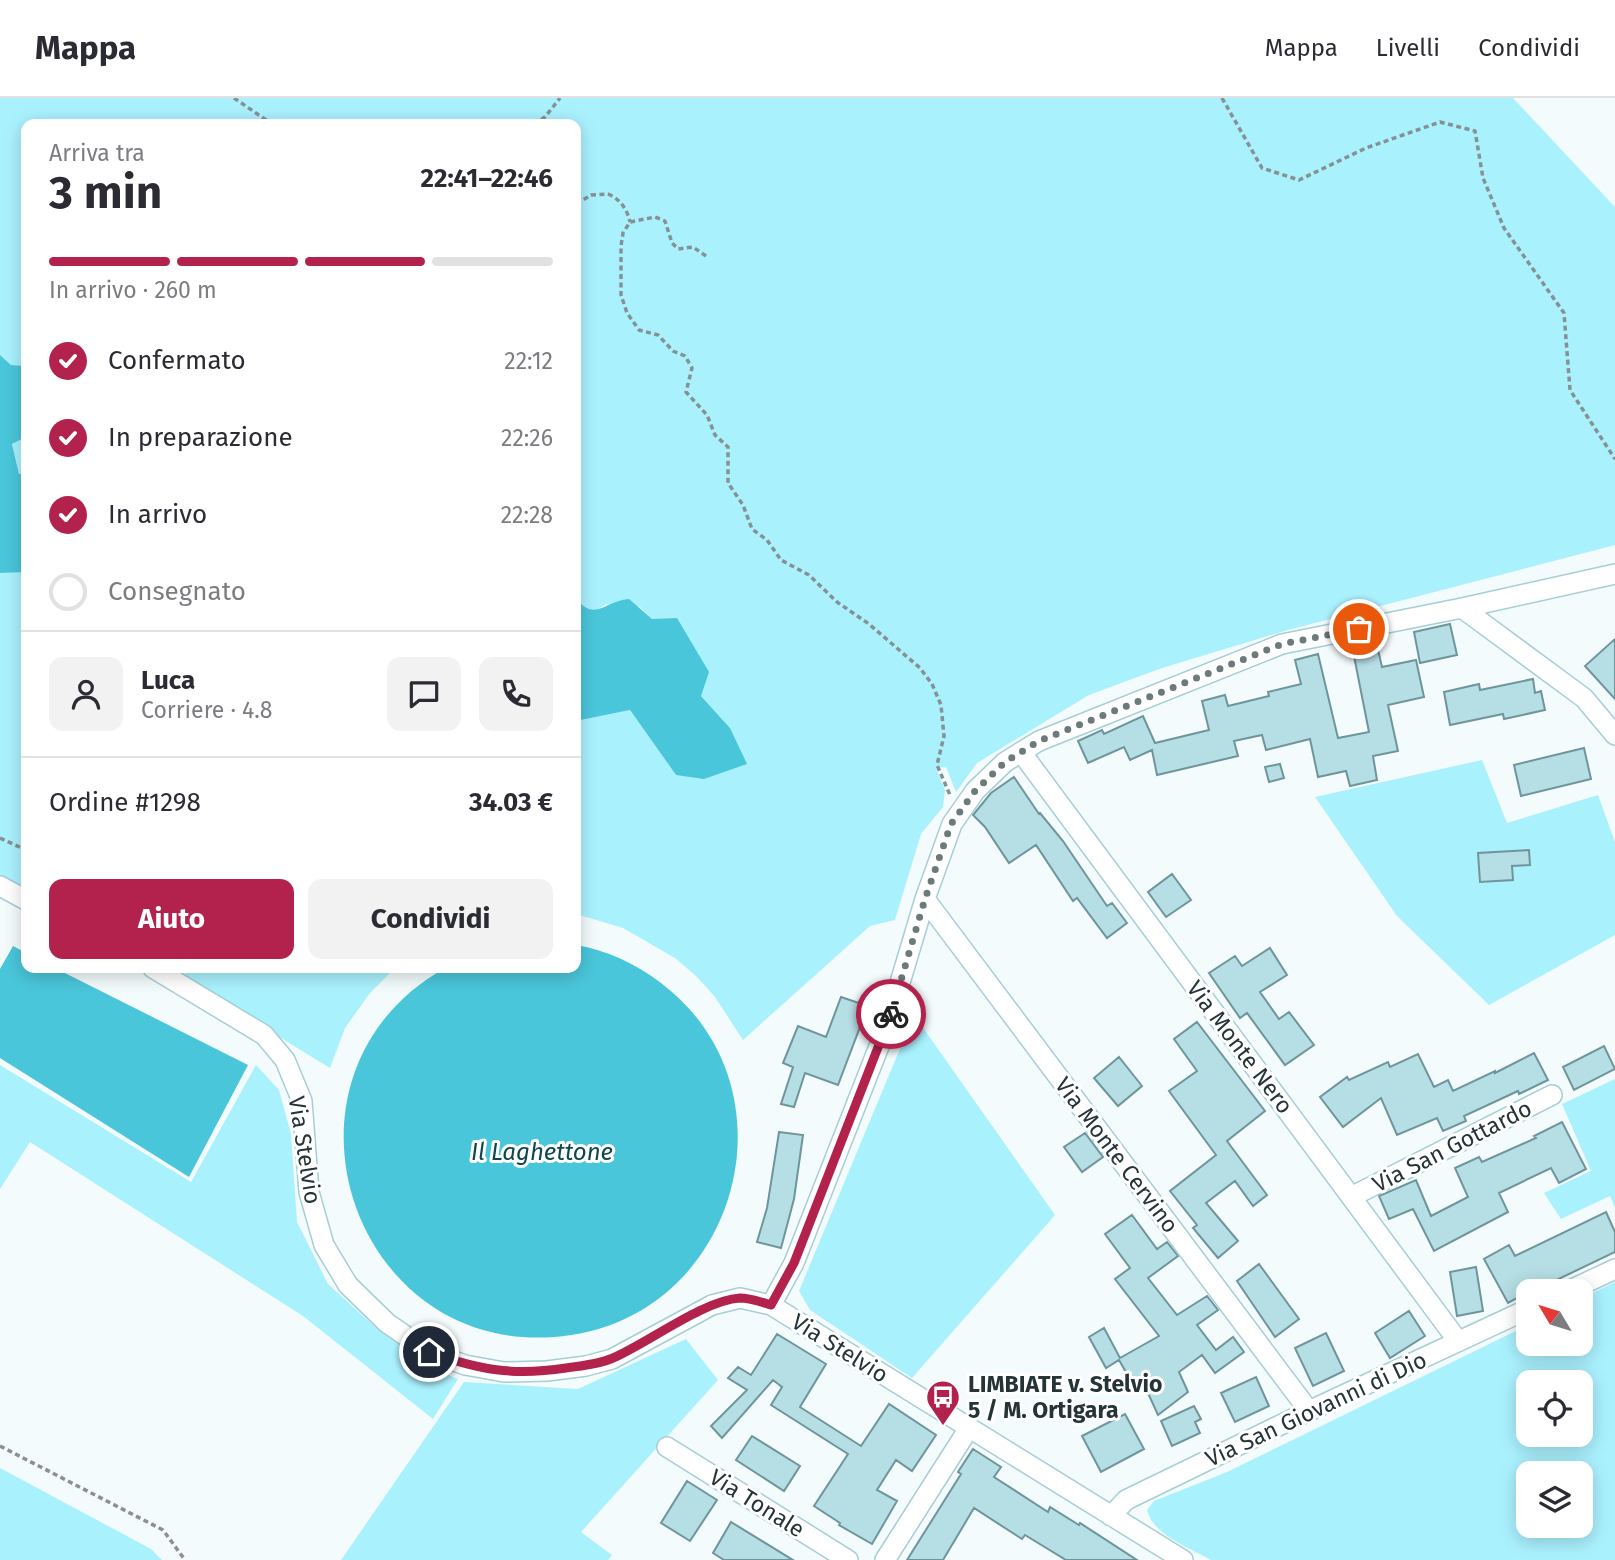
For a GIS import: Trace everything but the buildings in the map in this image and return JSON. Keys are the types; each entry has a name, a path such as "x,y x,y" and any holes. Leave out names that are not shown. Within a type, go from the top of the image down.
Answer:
{"street":[{"path":"771,1305 794,1263 887,1026 925,899 951,824 975,791 995,772 1039,741 1282,644 1615,574"},
{"path":"1462,608 1584,698 1615,735"},
{"name":"Via Monte Nero","path":"1021,752 1458,1341"},
{"path":"0,886 21,897"},
{"name":"Via Monte Cervino","path":"925,899 1309,1411"},
{"name":"Via Stelvio","path":"161,973 264,1035 285,1060 302,1101 309,1192 324,1245 348,1285 387,1323 429,1352 465,1365 504,1372 547,1371 586,1366 612,1359 712,1305 740,1298 771,1305 1182,1560"},
{"name":"Via San Gottardo","path":"1351,1197 1552,1095"},
{"path":"1593,1279 1615,1269"},
{"name":"Via San Giovanni di Dio","path":"1111,1516 1126,1500 1516,1314"},
{"path":"885,1560 969,1428"},
{"name":"Via Tonale","path":"667,1447 848,1560"}],"path":[{"path":"234,98 264,119"},
{"path":"542,119 560,98"},
{"path":"1222,98 1262,168 1299,180 1366,148 1440,122 1475,131 1483,178 1504,228 1564,313 1570,390 1615,459"},
{"path":"581,199 591,195 608,194 621,204 631,222"},
{"path":"706,256 692,247 678,249 672,243 665,221 655,217 631,222 623,233 621,246 621,296 627,313 639,330 658,335 673,351 685,356 692,368 687,392 707,415 715,435 728,447 728,483 743,505 752,529 767,540 781,560 809,575 837,603 869,624 920,668 932,684 941,705 944,736 937,765 958,812"},
{"path":"0,838 21,848"},
{"path":"0,1446 163,1530 185,1560"}],"shaded area":[{"path":"0,98 1513,98 1615,207 1615,545 1288,630 1162,668 1089,695 977,763 956,792 946,767 936,768 945,790 943,807 921,834 895,920 870,926 743,1040 715,997 675,958 623,928 581,915 581,720 630,710 676,775 730,728 701,696 652,619 640,607 606,604 595,611 585,609 581,605 581,119 21,119 21,366 11,365 0,355"},
{"path":"21,440 21,474 19,474 12,444"},
{"path":"21,571 21,890 0,879 0,573"},
{"path":"1482,760 1507,823 1598,795 1615,842 1615,935 1489,1005 1397,916 1315,797"},
{"path":"185,973 390,973 370,993 345,1028 330,1068 186,980"},
{"path":"914,1015 1055,1215 912,1378 810,1310 799,1291"},
{"path":"0,1065 191,1182 256,1065 279,1090 291,1134 297,1222 328,1284 375,1327 432,1368 458,1379 433,1419 303,1316 30,1142 0,1189"},
{"path":"1615,1079 1615,1208 1610,1196 1561,1219 1544,1193 1591,1171 1562,1104"},
{"path":"1615,1282 1615,1560 1211,1560 1164,1534 1147,1510 1154,1501 1227,1472 1516,1331 1516,1356 1593,1356 1593,1293"},
{"path":"686,1339 718,1380 581,1532 612,1555 608,1560 341,1560 464,1382 578,1389"},
{"path":"0,1468 151,1549 162,1560 0,1560"}],"water":[{"path":"0,355 11,365 21,366 21,440 12,444 21,474 21,572 0,573"},
{"path":"629,599 652,619 677,618 709,672 701,696 730,728 747,764 704,779 676,775 630,710 581,720 581,604 595,610"},
{"path":"13,946 21,950 21,973 65,973 248,1065 189,1177 0,1058 0,969"},
{"name":"Il Laghettone","path":"581,946 621,959 661,983 704,1027 729,1078 738,1133 731,1189 710,1240 676,1284 629,1317 571,1335 495,1333 433,1307 385,1262 355,1204 344,1140 354,1076 387,1016 439,973 581,973"}],"way so far":[{"path":"891,1014 925,899 951,824 975,791 1005,762 1039,741 1282,644 1359,629"}],"place":[{"name":"LIMBIATE v. Stelvio 5 / M. Ortigara","path":"943,1427"}],"route":[{"path":"429,1352 465,1365 504,1372 547,1371 586,1366 612,1359 712,1305 740,1298 771,1305 794,1263 891,1014"}]}
